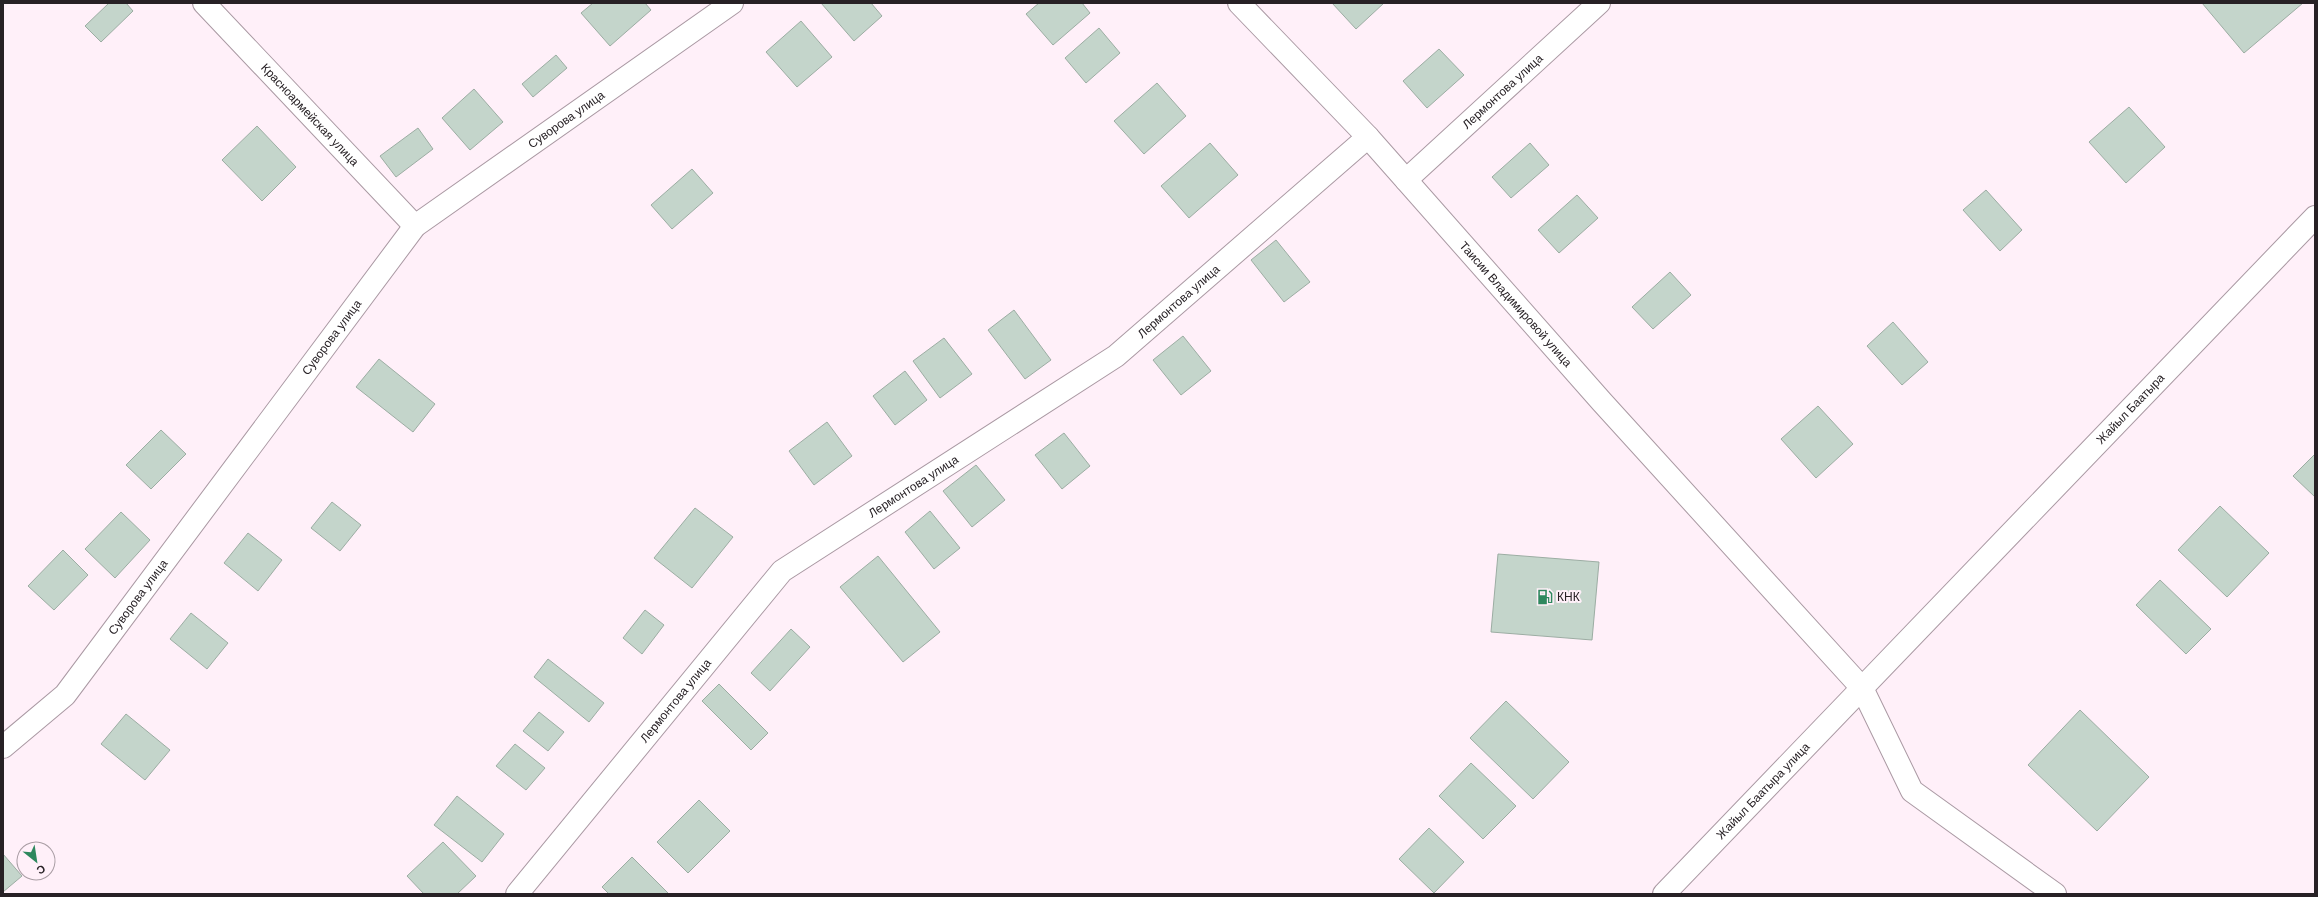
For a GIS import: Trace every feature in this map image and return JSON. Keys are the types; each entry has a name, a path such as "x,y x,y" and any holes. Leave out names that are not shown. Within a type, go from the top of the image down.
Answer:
{"main road":[{"name":"Красноармейская улица","path":"204,3 415,226"},
{"name":"Суворова улица","path":"3,747 66,695 415,226 732,3"},
{"name":"Таисии Владимировой улица","path":"1239,3 1368,137 1788,608 1862,688"},
{"name":"Лермонтова улица","path":"1406,180 1600,3"},
{"name":"Лермонтова улица","path":"517,894 782,571 1116,356 1368,137"},
{"name":"Жайыл Баатыра","path":"1862,688 2315,217"},
{"name":"Жайыл Баатыра улица","path":"1664,894 1862,688"},
{"path":"1862,688 1912,791 2055,894"}],"building":[{"path":"109,3 126,3 133,11 101,42 85,26"},
{"path":"593,3 645,3 651,10 610,46 581,13"},
{"path":"821,3 871,3 882,16 854,41"},
{"path":"1039,3 1082,3 1090,13 1053,45 1026,14"},
{"path":"1332,3 1384,3 1356,29"},
{"path":"2202,3 2303,3 2244,53"},
{"path":"801,21 832,57 797,87 766,52"},
{"path":"1099,28 1120,53 1086,83 1065,58"},
{"path":"1439,49 1464,75 1427,108 1403,81"},
{"path":"556,55 567,68 533,97 522,84"},
{"path":"1157,83 1186,116 1144,154 1114,121"},
{"path":"474,89 503,122 470,150 442,118"},
{"path":"2129,107 2165,147 2126,183 2089,142"},
{"path":"257,126 296,167 262,201 222,160"},
{"path":"418,128 433,149 396,177 380,156"},
{"path":"1210,143 1238,175 1189,218 1161,186"},
{"path":"1530,143 1549,165 1511,198 1492,177"},
{"path":"692,169 713,193 672,229 651,205"},
{"path":"1986,190 2022,230 2000,251 1963,210"},
{"path":"1577,195 1598,218 1559,253 1538,230"},
{"path":"1276,240 1310,282 1284,302 1251,260"},
{"path":"1670,272 1691,295 1653,329 1632,307"},
{"path":"1014,310 1051,360 1025,379 988,330"},
{"path":"1893,322 1928,362 1902,385 1867,346"},
{"path":"1183,336 1211,371 1181,395 1153,360"},
{"path":"944,338 972,374 940,398 913,361"},
{"path":"379,359 435,404 413,432 356,387"},
{"path":"905,371 927,400 895,425 873,396"},
{"path":"1818,406 1853,444 1816,478 1781,439"},
{"path":"827,422 852,456 814,485 789,451"},
{"path":"161,430 186,454 151,489 126,465"},
{"path":"1064,433 1090,466 1062,489 1035,455"},
{"path":"2315,454 2315,497 2293,476"},
{"path":"976,465 1005,500 972,527 943,491"},
{"path":"332,502 361,525 340,551 311,528"},
{"path":"2220,506 2269,553 2227,597 2178,550"},
{"path":"695,508 733,537 692,588 654,558"},
{"path":"930,511 960,548 934,569 905,532"},
{"path":"121,512 150,540 115,578 85,549"},
{"path":"248,533 282,560 258,591 224,563"},
{"path":"63,550 88,575 54,610 28,586"},
{"name":"КНК","path":"1498,554 1599,562 1592,640 1491,632"},
{"path":"878,556 940,632 903,662 840,587"},
{"path":"2160,580 2211,629 2186,654 2136,605"},
{"path":"645,610 664,625 642,654 623,638"},
{"path":"191,613 228,643 207,669 170,639"},
{"path":"791,629 810,647 770,691 751,673"},
{"path":"548,659 604,703 589,722 534,677"},
{"path":"719,684 768,733 751,750 702,701"},
{"path":"1506,701 1569,762 1533,799 1470,738"},
{"path":"2080,710 2149,777 2097,831 2028,765"},
{"path":"539,712 564,732 548,751 523,731"},
{"path":"126,714 170,750 145,780 101,744"},
{"path":"515,744 545,768 526,790 496,766"},
{"path":"1471,763 1516,806 1483,839 1439,796"},
{"path":"457,796 504,834 482,862 434,825"},
{"path":"699,800 730,831 688,873 657,842"},
{"path":"1429,828 1464,862 1434,893 1399,859"},
{"path":"443,842 476,876 457,894 424,894 407,876"},
{"path":"3,854 16,869 16,881 3,892"},
{"path":"632,857 669,894 609,894 602,887"}],"place":[{"name":"КНК","path":"1545,597"}]}
